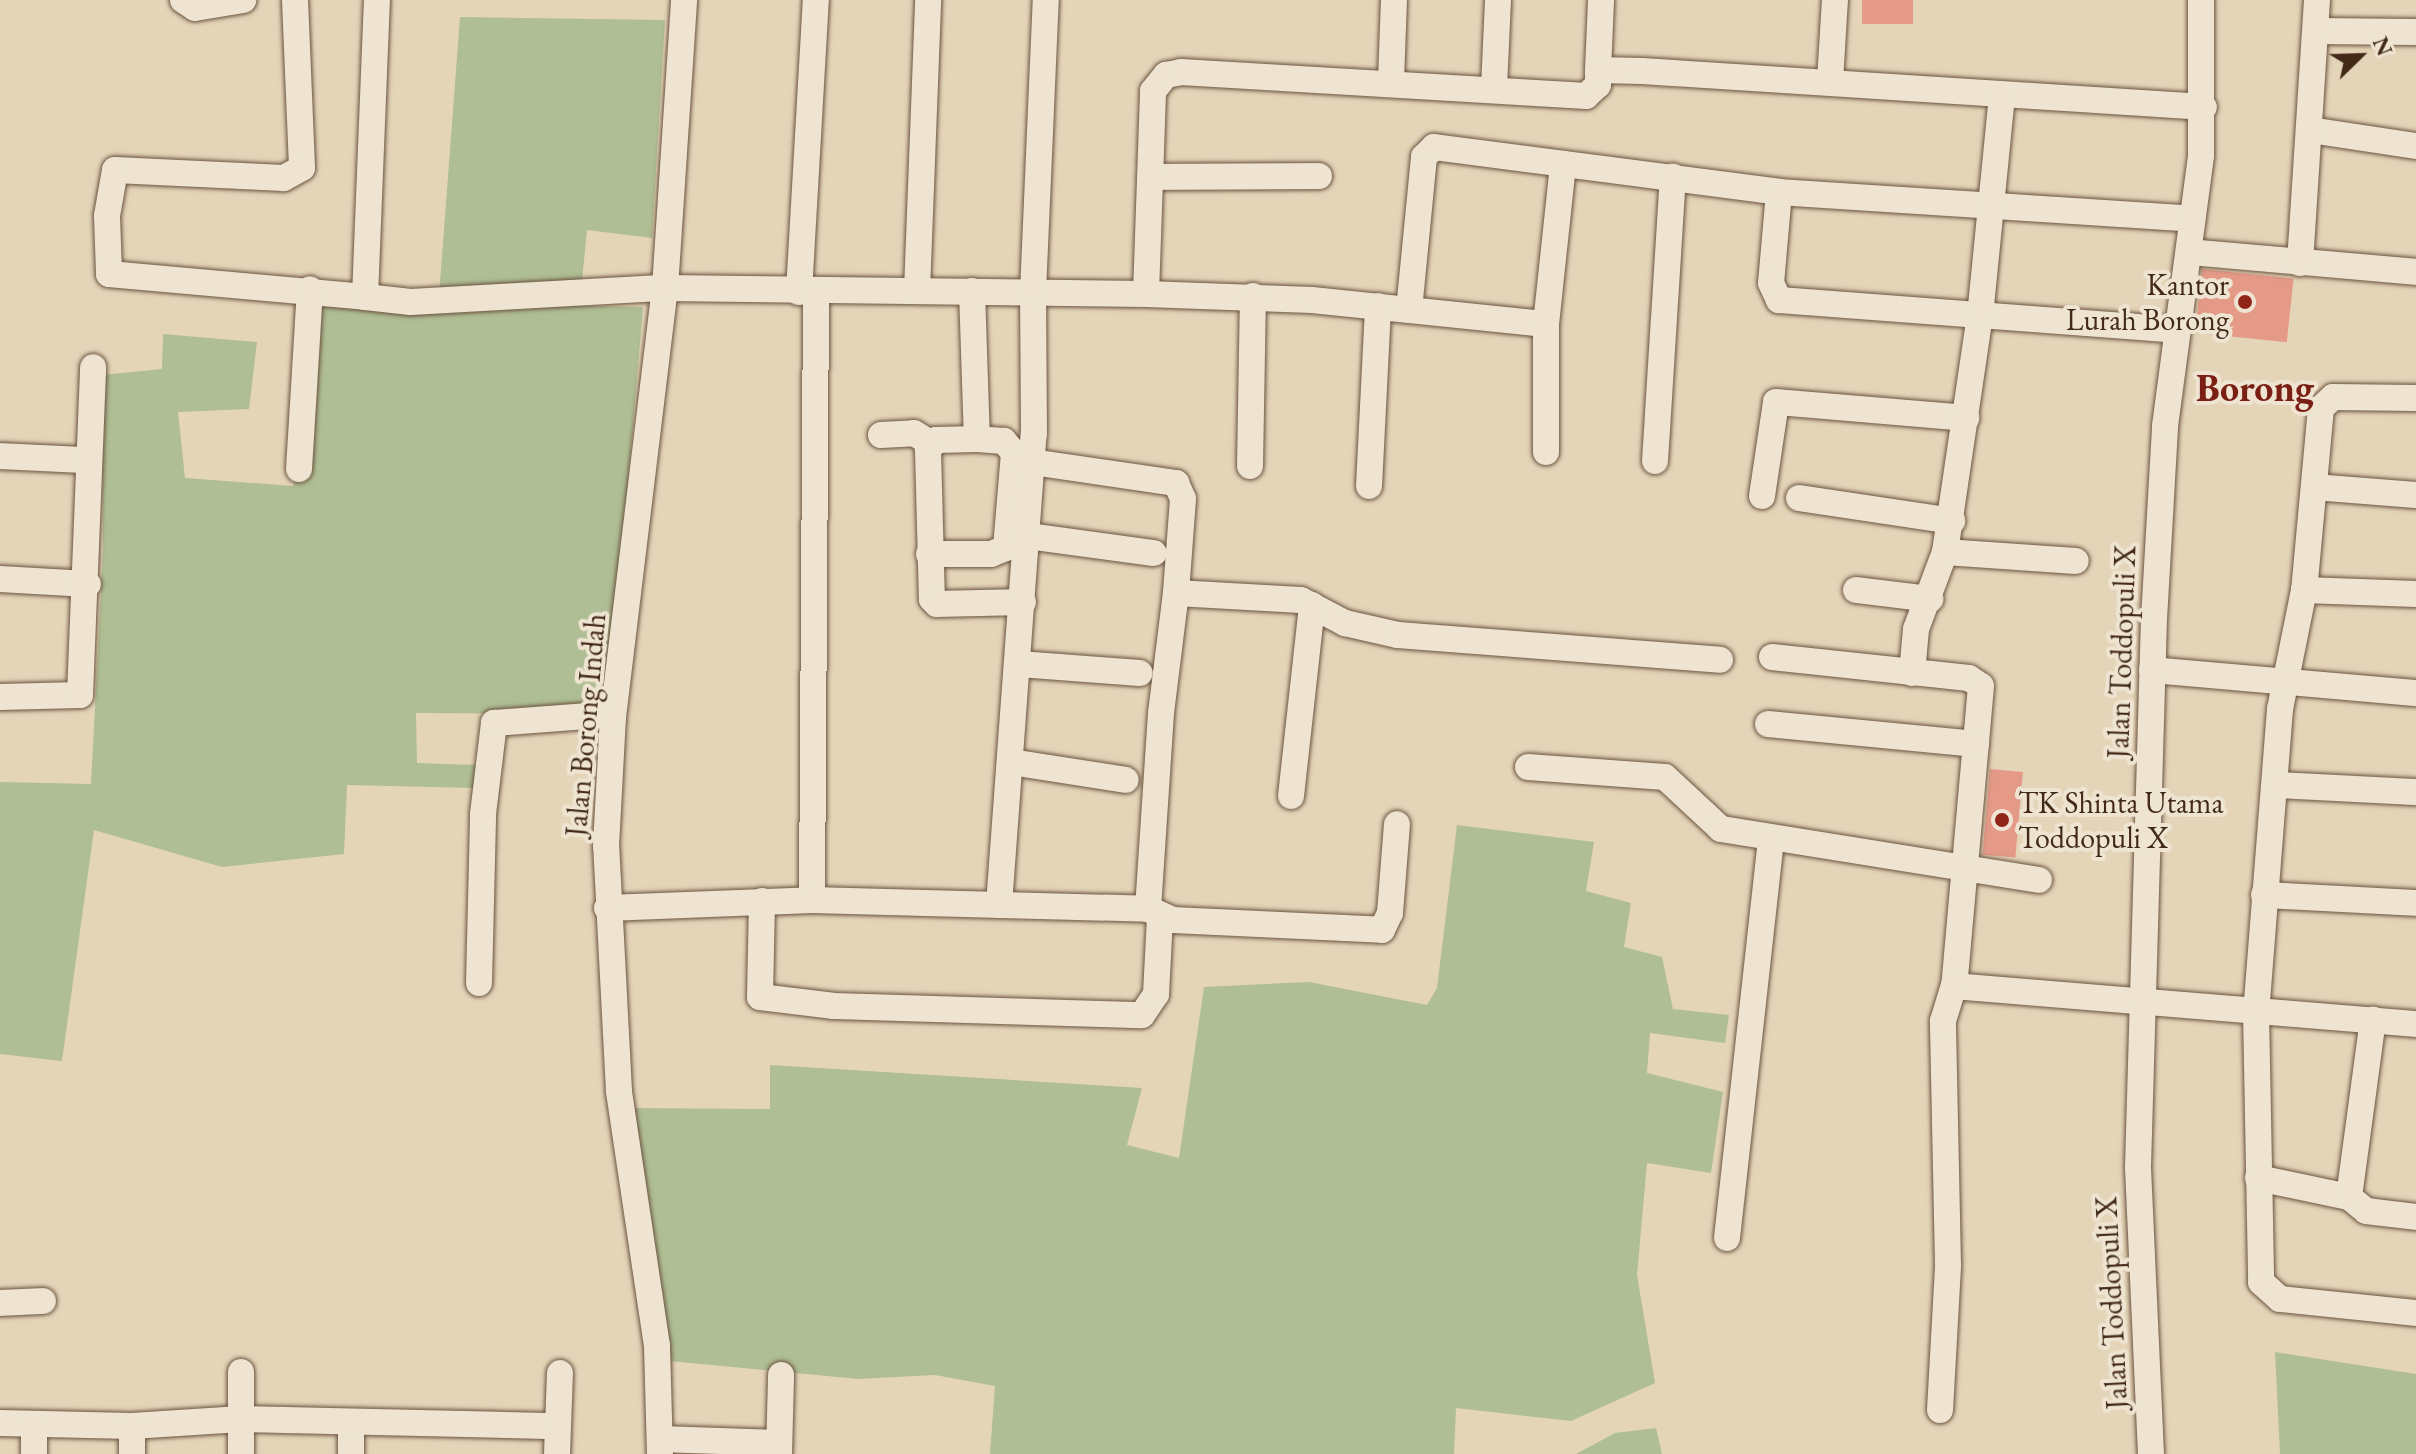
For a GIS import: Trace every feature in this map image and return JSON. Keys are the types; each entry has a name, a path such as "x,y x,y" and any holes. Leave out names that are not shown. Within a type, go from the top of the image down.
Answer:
{"street":[{"path":"183,0 195,8 243,0"},
{"path":"295,0 302,168 284,178 115,170 106,268 118,276 310,289 411,302 665,288 1253,296 1546,324"},
{"path":"365,297 377,0"},
{"name":"Jalan Borong Indah","path":"660,1446 657,1346 619,1091 607,908 613,714 665,288 684,0"},
{"path":"812,900 808,292 816,0"},
{"path":"917,291 928,0"},
{"path":"999,905 1032,462 1033,292 1046,0"},
{"path":"1391,81 1394,0"},
{"path":"1494,88 1498,0"},
{"path":"1146,294 1153,91 1166,75 1205,71 1586,96 1598,85 1601,0"},
{"path":"1830,81 1835,0"},
{"name":"Jalan Toddopuli X","path":"2151,1454 2138,1167 2152,670 2177,330 2189,252 2204,107 2201,0"},
{"path":"2300,263 2317,0"},
{"path":"2316,31 2416,32"},
{"path":"1598,70 1830,81 2204,107"},
{"path":"1912,673 1916,629 1930,599 1952,521 1980,316 2002,95"},
{"path":"2310,130 2416,146"},
{"path":"1409,310 1427,149 1779,192 1991,203 2192,219"},
{"path":"1546,452 1546,324 1563,164"},
{"path":"1150,177 1319,176"},
{"path":"1655,461 1673,177"},
{"path":"1779,192 1771,283 1779,300 2177,330"},
{"path":"2189,252 2416,272"},
{"path":"299,469 300,379 310,289"},
{"path":"972,291 977,439"},
{"path":"1250,466 1253,296"},
{"path":"1369,486 1378,306"},
{"path":"0,697 80,695 88,584 86,460 93,367"},
{"path":"2416,398 2323,402 2304,590 2276,785 2256,1012 2258,1267 2270,1292 2280,1299 2416,1313"},
{"path":"1762,496 1776,402 1966,418"},
{"path":"881,435 914,433 930,443 977,439 1004,441 1014,453 1006,548 929,554"},
{"path":"930,443 929,554 937,604 1023,602"},
{"path":"0,456 86,460"},
{"path":"762,901 760,997 834,1006 1142,1015 1156,994 1154,914 1183,499 1176,483 1032,462"},
{"path":"2314,487 2416,495"},
{"path":"1799,498 1952,521"},
{"path":"1028,536 1154,553"},
{"path":"1945,552 2076,561"},
{"path":"0,579 88,584"},
{"path":"1856,590 1930,599"},
{"path":"2304,590 2416,594"},
{"path":"1176,593 1286,597 1312,605 1364,630 1398,635 1720,660"},
{"path":"1291,796 1312,605"},
{"path":"1772,657 1978,680 1976,744 1960,868 1954,986 1943,1021 1948,1265 1940,1410"},
{"path":"1019,664 1140,673"},
{"path":"2152,670 2288,685 2416,693"},
{"path":"479,983 483,814 494,723 613,714"},
{"path":"1768,724 1976,744"},
{"path":"1011,762 1126,780"},
{"path":"1528,767 1665,777 1721,829 2039,880"},
{"path":"2276,785 2416,792"},
{"path":"607,908 812,900 999,905 1386,928 1397,824"},
{"path":"1727,1238 1771,839"},
{"path":"2264,895 2416,903"},
{"path":"1954,986 2416,1024"},
{"path":"2349,1197 2373,1020"},
{"path":"2258,1178 2349,1197 2366,1211 2416,1217"},
{"path":"0,1303 43,1301"},
{"path":"241,1372 241,1454"},
{"path":"557,1454 560,1373"},
{"path":"660,1446 779,1448 781,1375"},
{"path":"0,1423 132,1426 241,1419 557,1426"},
{"path":"351,1422 351,1454"},
{"path":"34,1424 34,1454"},
{"path":"132,1426 132,1454"}],"green space":[{"path":"460,17 665,20 652,238 587,230 581,291 439,296"},
{"path":"317,301 643,307 620,576 599,714 416,713 417,763 476,765 474,788 347,785 344,854 222,867 94,830 62,1061 0,1054 0,782 91,784 103,552 102,375 162,369 163,334 257,342 249,409 178,412 185,478 293,486"},
{"path":"1457,825 1594,842 1586,891 1631,903 1624,947 1662,957 1673,1009 1729,1015 1725,1043 1650,1033 1647,1073 1723,1092 1711,1173 1647,1163 1637,1275 1655,1383 1571,1421 1456,1408 1454,1454 990,1454 995,1386 935,1375 858,1379 669,1361 630,1108 770,1109 770,1065 1142,1088 1127,1145 1179,1158 1204,987 1309,982 1427,1005 1437,988"},
{"path":"2275,1352 2416,1374 2416,1454 2280,1454"},
{"path":"1656,1428 1662,1454 1576,1454 1615,1433"}],"building":[{"path":"1862,0 1913,0 1913,24 1862,24"},
{"name":"Kantor Lurah Borong","path":"2202,269 2293,279 2287,342 2195,333"},
{"name":"TK Shinta Utama Toddopuli X","path":"1990,769 2023,772 2015,858 1983,855"}],"place":[{"name":"Kantor Lurah Borong","path":"2245,302"},
{"name":"TK Shinta Utama Toddopuli X","path":"2002,820"}],"district":[{"name":"Borong","path":"2255,388"}]}
